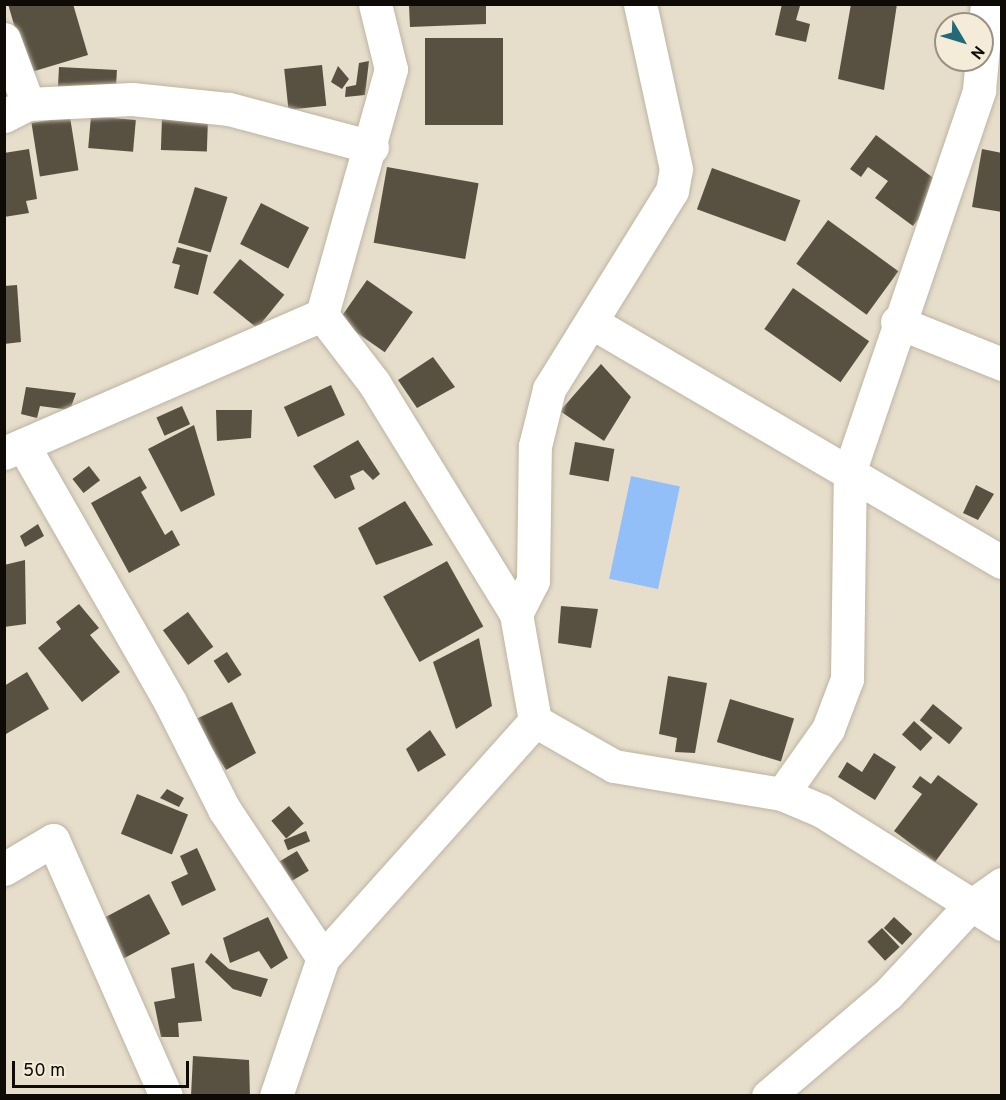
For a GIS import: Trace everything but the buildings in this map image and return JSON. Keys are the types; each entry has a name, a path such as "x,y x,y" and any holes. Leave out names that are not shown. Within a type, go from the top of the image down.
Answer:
{"street":[{"path":"323,958 224,809 170,702 14,449 322,315 372,147 392,69 375,4"},
{"path":"516,614 533,581 535,446 546,400 672,191 676,169 640,4"},
{"path":"782,794 828,729 847,679 850,470 897,322 980,90 987,4"},
{"path":"4,39 16,110 132,99 228,109 372,147"},
{"path":"322,315 374,383 516,614 535,721"},
{"path":"591,322 850,470 972,549 1002,562"},
{"path":"897,322 1002,364"},
{"path":"276,1095 323,958 535,721"},
{"path":"535,721 614,766 782,794 822,811 968,908 1002,924"},
{"path":"4,868 53,840 166,1095"},
{"path":"768,1095 888,994 968,908 1002,884"}],"water":[{"path":"631,476 680,486 658,589 609,579"}]}
